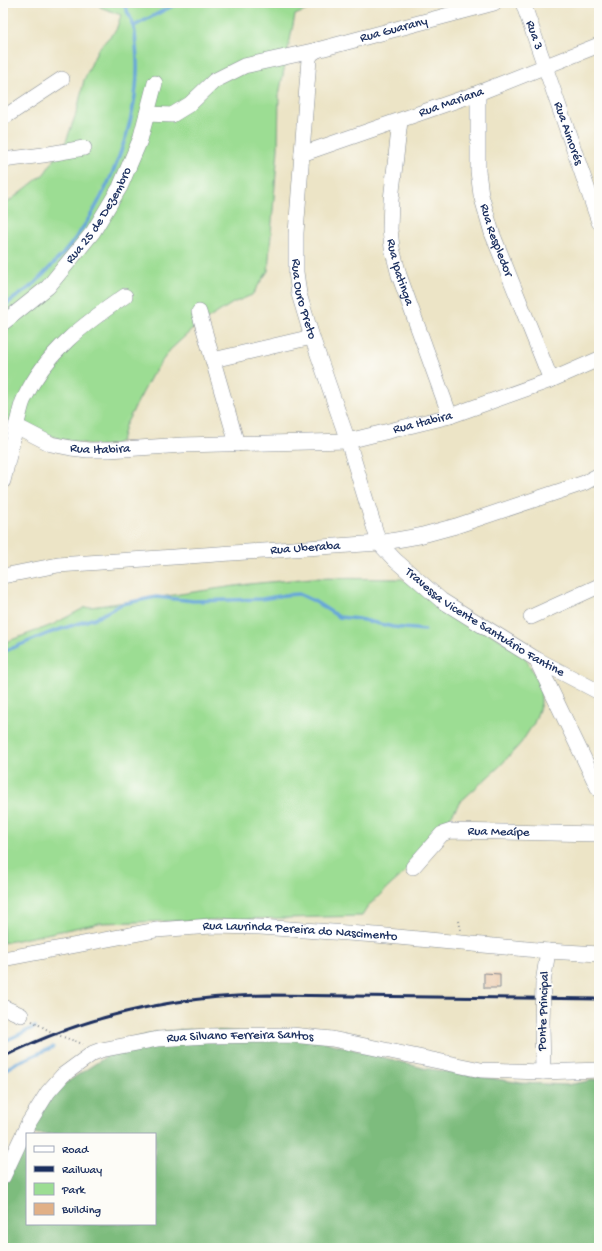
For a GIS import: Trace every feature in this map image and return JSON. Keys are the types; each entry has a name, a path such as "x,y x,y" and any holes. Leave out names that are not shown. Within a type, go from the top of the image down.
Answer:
{"street":[{"name":"Rua Guarany","path":"147,114 172,115 190,104 214,80 244,66 317,50 494,3"},
{"name":"Rua 3","path":"523,3 544,68"},
{"name":"Rua Mariana","path":"302,154 478,93 599,45"},
{"name":"Rua Ouro Preto","path":"317,50 311,54 309,59 296,233 296,272 299,294 348,441 379,543"},
{"name":"Rua Aimorés","path":"544,68 599,222"},
{"path":"3,118 62,79"},
{"name":"Rua 25 de Dezembro","path":"3,323 48,287 93,232 120,187 140,140 155,83"},
{"name":"Rua Respledor","path":"478,93 478,157 481,195 492,233 551,380"},
{"name":"Rua Ipatinga","path":"400,121 391,200 390,230 392,248 399,276 450,416"},
{"path":"3,160 84,148"},
{"path":"3,481 16,426 24,400 34,380 49,359 67,339 95,316 125,296"},
{"path":"199,312 237,444"},
{"path":"213,360 312,336"},
{"name":"Rua Itabira","path":"16,426 51,444 88,450 183,445 348,441 450,416 551,380 599,359"},
{"name":"Rua Uberaba","path":"3,576 58,565 379,543 419,536 456,526 584,483 599,475"},
{"name":"Travessa Vicente Santuário Fantine","path":"379,543 394,560 441,600 536,659 599,692"},
{"path":"531,617 599,586"},
{"path":"536,659 599,790"},
{"name":"Rua Meaípe","path":"413,867 445,832 599,834"},
{"name":"Rua Laurinda Pereira do Nascimento","path":"3,959 156,930 211,926 260,927 376,935 548,951 599,954"},
{"name":"Ponte Principal","path":"543,1072 542,983 548,951"},
{"path":"3,1007 21,1015"},
{"name":"Rua Silvano Ferreira Santos","path":"3,1177 28,1124 48,1092 63,1075 93,1053 101,1050 158,1039 208,1036 292,1035 332,1040 481,1070 543,1072 599,1070"}],"path":[{"path":"21,1015 55,1034 101,1050"}],"green space":[{"path":"99,3 324,3 295,15 279,95 278,149 268,271 252,295 233,303 195,327 170,350 152,375 125,426 121,441 113,445 98,446 61,439 3,420 3,206 44,174 65,144 77,111 84,80 98,49 116,30 121,15 100,7"},
{"path":"312,578 402,579 523,654 535,675 541,691 541,704 534,723 521,743 500,766 460,802 443,829 416,862 369,905 362,916 99,923 3,943 3,643 52,625 84,608 249,584"},
{"path":"192,1029 318,1040 423,1068 522,1083 567,1085 599,1079 599,1248 3,1248 3,1188 26,1136 26,1225 156,1225 156,1133 28,1133 55,1090 133,1039 157,1032"}],"building":[{"path":"484,973 500,974 500,988 484,988"}],"waterway":[{"path":"3,307 35,283 62,255 94,210 119,157 128,129 134,100 137,73 135,30 123,3"},
{"path":"134,26 178,3"},
{"path":"3,652 49,633 98,617 122,604 156,597 194,601 262,599 299,594 314,601 339,617 359,619 393,627 425,630"},
{"path":"3,1042 35,1027"},
{"path":"3,1071 16,1063 53,1047"}],"railway":[{"path":"3,1057 34,1042 99,1019 166,1004 199,999 268,995 599,999"}]}
